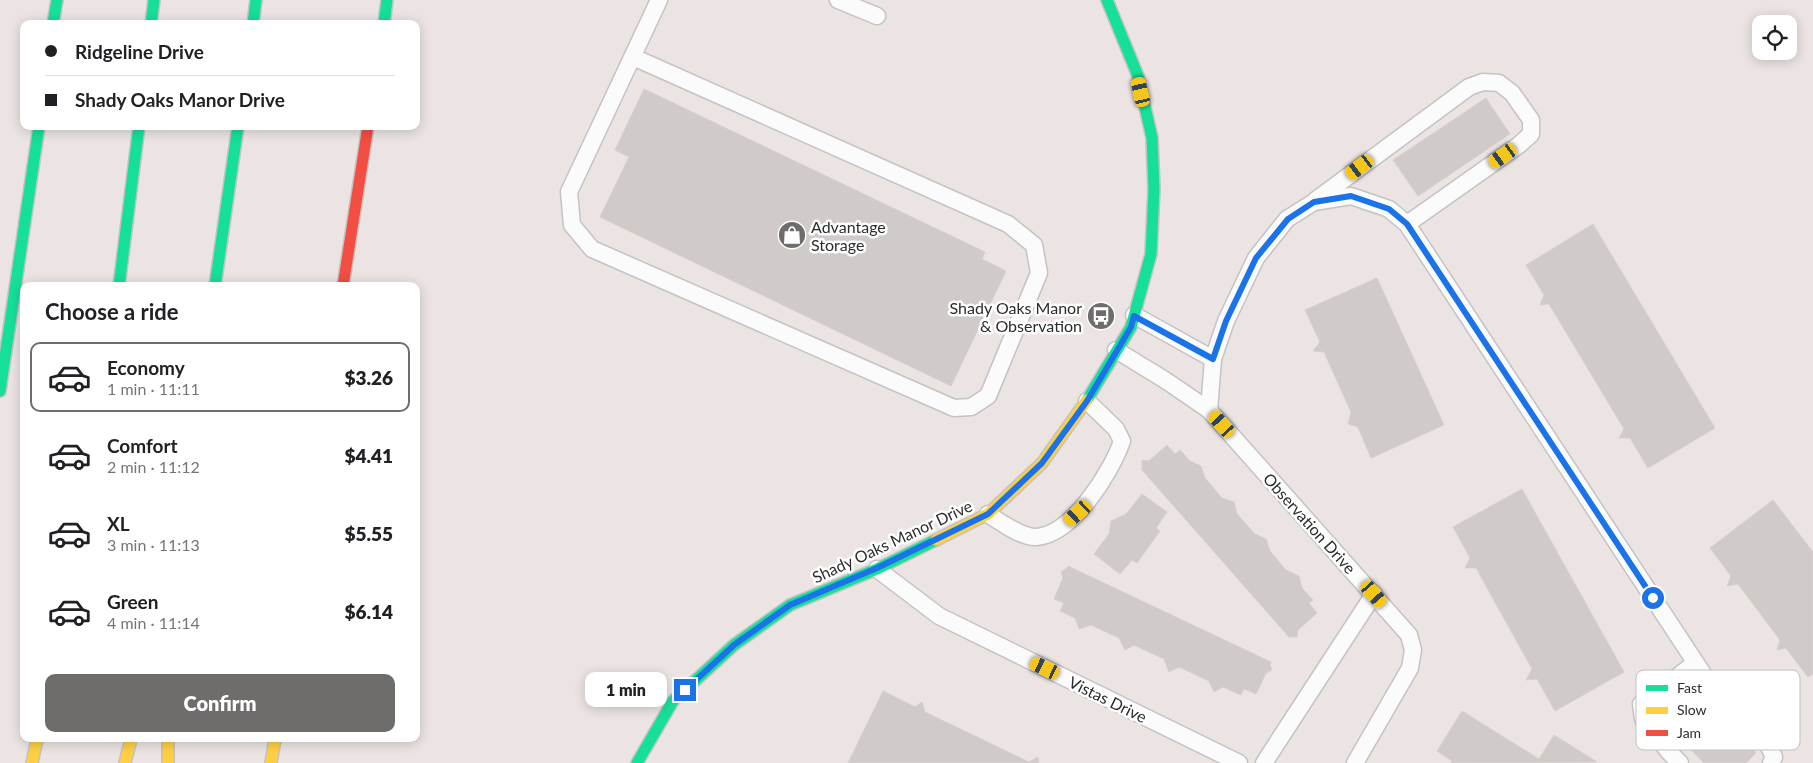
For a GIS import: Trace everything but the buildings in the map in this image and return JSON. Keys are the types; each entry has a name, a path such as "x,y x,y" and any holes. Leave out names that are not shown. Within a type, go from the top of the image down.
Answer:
{"main road":[{"path":"54,20 57,0"},
{"path":"152,20 154,0"},
{"path":"254,20 256,0"},
{"path":"384,20 387,0"},
{"name":"Shady Oaks Manor Drive","path":"637,763 672,701 734,645 790,605 877,568 988,514 1042,463 1087,401 1131,327 1151,254 1154,189 1152,138 1138,76 1107,0"},
{"path":"0,391 38,130"},
{"path":"119,282 138,130"},
{"path":"216,282 237,130"},
{"path":"344,282 367,130"},
{"path":"32,763 37,742"},
{"path":"126,763 130,742"},
{"path":"168,742 168,763"},
{"path":"271,763 274,742"}],"lane":[{"path":"632,57 1008,224 1034,245 1039,272 988,396 972,407 954,408 592,248 572,224 569,192 632,57 659,0"},
{"path":"838,0 876,16"},
{"path":"1209,410 1213,359 1226,321 1256,258 1288,219 1314,202 1469,87 1483,82 1499,83 1512,93 1531,120 1531,134 1519,145 1407,224"},
{"path":"1314,202 1351,196 1389,209 1407,224 1700,670"},
{"path":"1134,316 1213,359"},
{"name":"Observation Drive","path":"1116,350 1209,410 1409,635 1413,650 1410,668 1355,763"},
{"path":"988,514 1016,531 1035,537 1059,530 1078,513 1116,458 1122,441 1116,429 1087,401"},
{"name":"Vistas Drive","path":"877,568 939,616 1239,763"},
{"path":"1264,763 1374,594"},
{"path":"1686,670 1695,663"},
{"path":"1667,750 1680,763"},
{"path":"1770,750 1774,757 1771,763"}],"traffic: fast":[{"path":"54,20 57,0"},
{"path":"152,20 154,0"},
{"path":"254,20 256,0"},
{"path":"384,20 387,0"},
{"path":"1087,400 1131,327 1151,254 1154,189 1152,138 1138,76 1107,0"},
{"path":"0,391 38,130"},
{"path":"120,282 138,130"},
{"path":"216,282 237,130"},
{"path":"637,763 673,701 734,645 790,605 877,569 936,540"}],"traffic: slow":[{"path":"936,540 988,514 1042,463 1087,400"},
{"path":"32,763 36,742"},
{"path":"125,763 130,742"},
{"path":"168,742 168,763"},
{"path":"271,763 274,742"}],"traffic: jam":[{"path":"344,282 367,130"}],"place":[{"name":"Advantage Storage","path":"792,235"},
{"name":"Shady Oaks Manor & Observation","path":"1101,316"}],"route":[{"path":"685,690 734,645 790,605 877,568 988,514 1042,463 1087,401 1131,327 1134,316 1213,359 1226,321 1256,258 1288,219 1314,202 1351,196 1389,209 1407,224 1653,598"}]}
